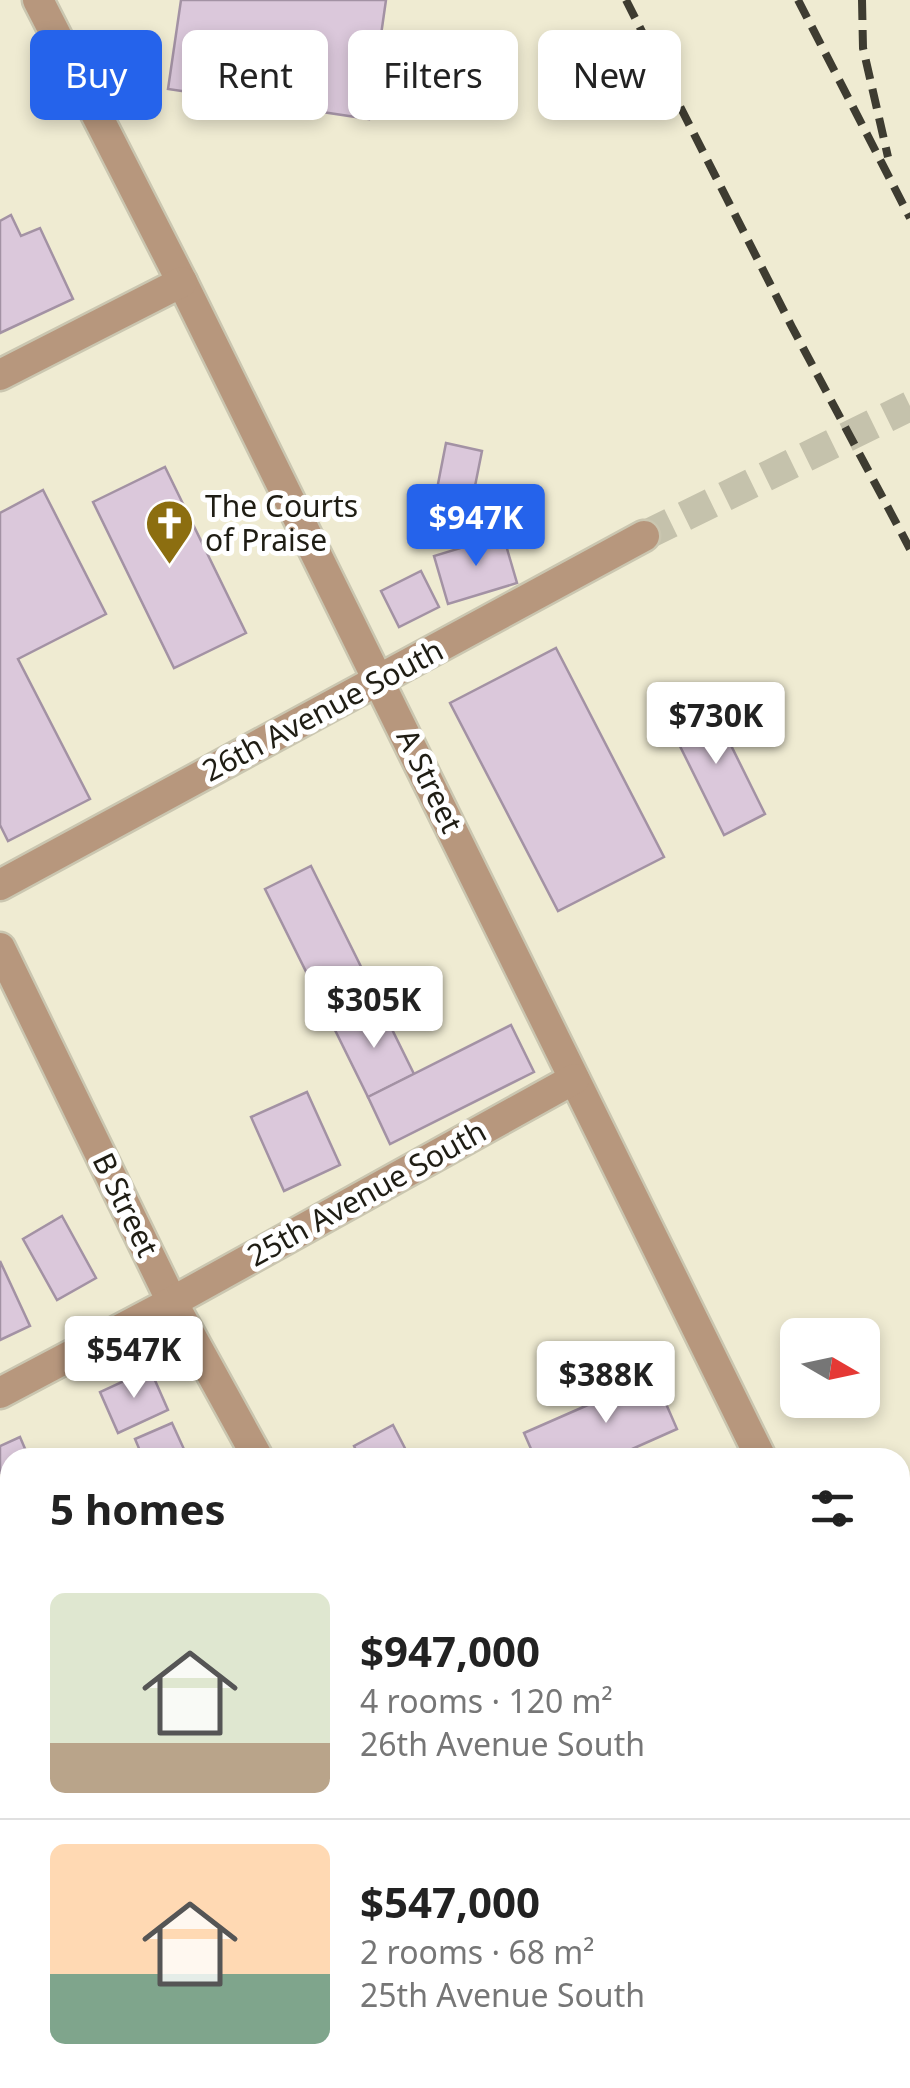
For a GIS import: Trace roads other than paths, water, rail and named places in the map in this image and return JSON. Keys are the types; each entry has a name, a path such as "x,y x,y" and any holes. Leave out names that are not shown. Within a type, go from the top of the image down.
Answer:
{"street":[{"name":"A Street","path":"38,0 380,681 756,1448"},
{"path":"0,375 182,282"},
{"name":"26th Avenue South","path":"0,885 644,536"},
{"name":"B Street","path":"0,948 172,1302 252,1448"},
{"name":"25th Avenue South","path":"0,1393 574,1078"}],"tunnel":[{"path":"644,536 910,406"}],"railway":[{"path":"626,0 910,549"},
{"path":"798,0 910,218"},
{"path":"862,0 863,48 888,157"}],"place":[{"name":"The Courts of Praise","path":"170,566"}]}
